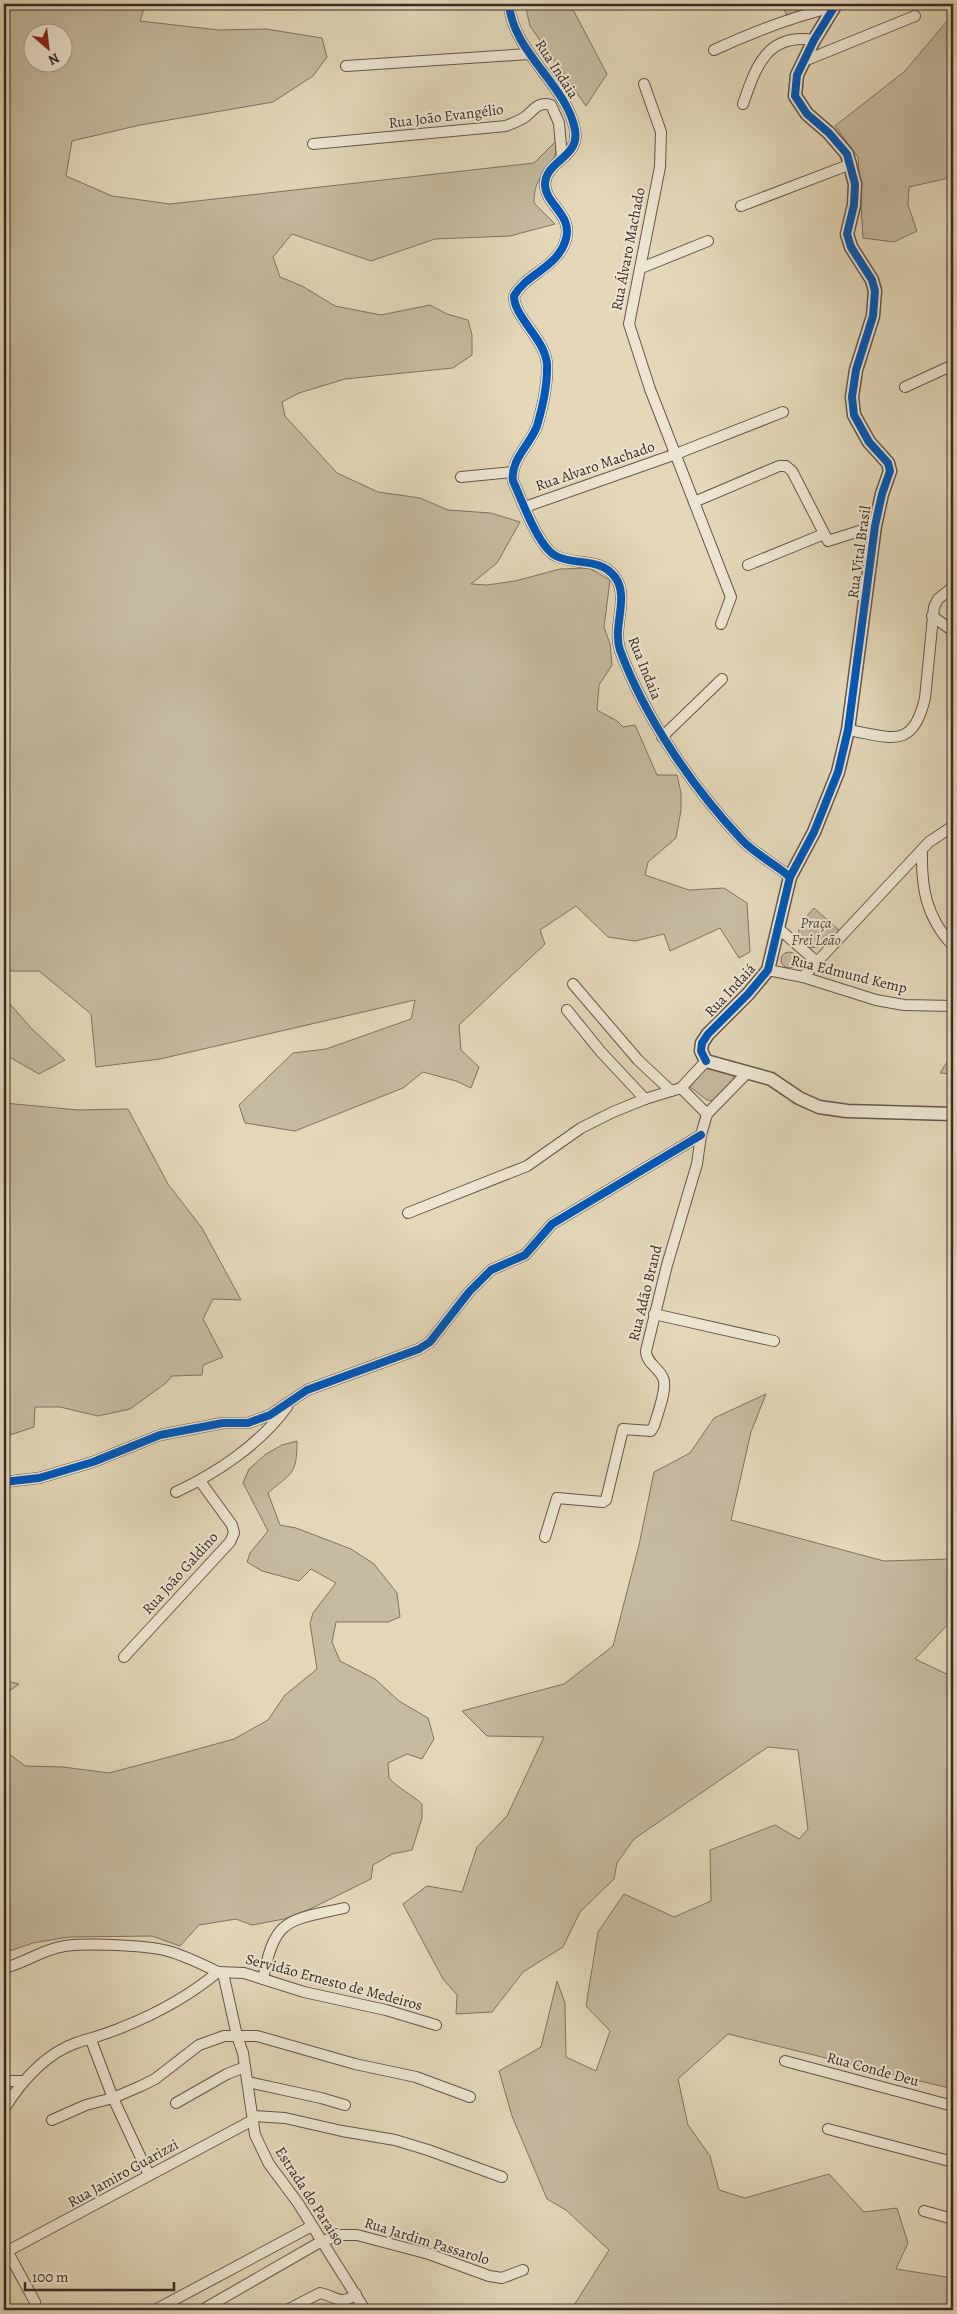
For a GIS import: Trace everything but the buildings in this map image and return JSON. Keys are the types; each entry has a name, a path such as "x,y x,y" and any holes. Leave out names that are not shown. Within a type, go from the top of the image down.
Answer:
{"street":[{"name":"Rua Indaia","path":"509,4 513,22 529,54 554,88 575,129 572,150 554,166 545,183 547,192 564,219 567,233 565,242 560,253 548,266 522,285 514,296 516,308 545,355 548,370 537,424 512,472 513,481 541,540 555,556 604,566 616,578 621,594 616,633 620,649 635,687 662,737 700,789 743,841 790,877"},
{"path":"714,50 780,21 835,5"},
{"name":"Rua Vital Brasil","path":"790,877 814,832 838,772 848,730 875,526 882,494 890,471 888,464 869,442 854,415 853,381 876,303 872,280 851,247 847,234 854,205 855,184 851,164 842,146 807,114 795,96 797,75 814,40 835,5"},
{"path":"804,61 915,16"},
{"path":"743,104 753,74 768,53 791,38 814,40"},
{"path":"346,66 529,54"},
{"name":"Rua Álvaro Machado","path":"644,84 661,132 660,167 645,235 641,268 630,324 650,390 730,597 721,624"},
{"name":"Rua João Evangélio","path":"312,144 506,126 518,121 536,106 544,103 550,105 556,113 559,123 562,158"},
{"path":"741,206 851,164"},
{"path":"641,268 708,241"},
{"path":"905,387 953,365"},
{"name":"Rua Alvaro Machado","path":"525,506 676,454 784,412"},
{"path":"694,502 779,466 786,466 792,471 826,537"},
{"path":"461,477 512,472"},
{"path":"748,565 826,537 875,526"},
{"path":"848,730 897,738 910,732 922,712 925,698 932,616 938,599 953,587"},
{"path":"932,616 953,631"},
{"path":"662,737 722,679"},
{"path":"804,977 922,850 953,826"},
{"path":"922,850 923,891 929,909 945,937 953,946"},
{"name":"Rua Indaiá","path":"706,1061 701,1052 702,1043 708,1034 768,970 790,877"},
{"path":"778,928 817,962"},
{"name":"Rua Edmund Kemp","path":"768,970 804,977 894,1004 953,1006"},
{"path":"573,984 638,1060 707,1114 747,1072"},
{"path":"567,1010 645,1099"},
{"path":"408,1213 527,1166 581,1128 645,1099 676,1090 706,1061 771,1079 799,1098 819,1108 953,1114"},
{"name":"Rua Adão Brand","path":"545,1537 557,1498 603,1502 606,1500 622,1429 645,1432 651,1431 654,1426 665,1384 662,1375 646,1357 649,1334 682,1210 697,1164 701,1135 707,1114"},
{"path":"4,1482 39,1478 57,1473 93,1462 160,1436 223,1423 248,1422 270,1415 307,1390 419,1349 430,1342 469,1292 491,1270 525,1255 552,1224 701,1135"},
{"path":"654,1314 774,1341"},
{"path":"176,1492 200,1481 253,1443 282,1415 293,1400"},
{"name":"Rua João Galdino","path":"124,1657 230,1542 234,1533 232,1524 200,1481"},
{"path":"263,1979 268,1951 275,1936 284,1926 302,1918 344,1908"},
{"path":"4,1968 47,1950 66,1946 95,1945 157,1949 179,1955 221,1973"},
{"name":"Servidão Ernesto de Medeiros","path":"221,1973 239,1972 304,1992 386,2010 436,2025"},
{"path":"4,2109 23,2081 66,2047 91,2040 139,2020 180,2000 221,1973"},
{"name":"Estrada do Paraíso","path":"221,1973 237,2036 244,2053 255,2135 269,2164 298,2203 365,2310"},
{"path":"52,2120 86,2105 113,2098 155,2079 199,2045 215,2038 237,2036 257,2036 355,2064 416,2077 470,2097"},
{"path":"91,2040 113,2098 149,2175"},
{"name":"Rua Conde Deu","path":"785,2061 953,2106"},
{"path":"176,2103 227,2074 245,2067"},
{"path":"4,2081 23,2081"},
{"path":"248,2082 345,2105"},
{"path":"253,2118 285,2118 342,2132 395,2140 502,2177"},
{"name":"Rua Jamiro Guarizzi","path":"5,2250 253,2118"},
{"path":"828,2129 953,2162"},
{"path":"924,2212 953,2219"},
{"path":"155,2310 312,2226"},
{"name":"Rua Jardim Passarolo","path":"202,2310 322,2241 341,2235 357,2235 429,2254 489,2276 502,2278 523,2270"},
{"path":"5,2250 36,2302"},
{"path":"287,2310 320,2293 342,2302 347,2301 356,2294"}],"green space":[{"path":"4,4 149,4 145,5 140,21 219,30 266,29 322,38 327,57 313,76 273,102 140,125 72,141 66,176 112,196 170,204 534,163 556,141 555,155 537,184 534,200 534,203 555,224 510,236 435,239 371,261 292,234 273,257 280,277 302,286 335,306 381,315 430,305 447,314 468,320 472,335 472,355 453,368 345,379 299,393 282,402 285,416 337,473 378,492 420,498 448,510 491,513 520,522 497,563 471,584 487,585 515,581 560,569 589,568 610,580 604,627 610,644 612,665 599,685 597,710 617,721 623,727 635,725 657,775 677,775 681,793 681,810 676,838 648,862 645,875 689,890 724,888 747,903 750,952 739,958 720,928 670,951 664,934 635,941 608,937 576,906 540,930 545,944 459,1025 461,1050 479,1067 471,1088 456,1081 423,1072 403,1088 295,1131 245,1123 239,1105 293,1053 326,1049 411,1019 415,1000 160,1059 96,1067 91,1014 39,971 4,971"},
{"path":"525,4 570,4 607,74 586,106 530,26"},
{"path":"782,4 800,4 802,9 787,16"},
{"path":"953,14 953,177 909,187 908,205 917,231 894,242 863,238 858,157 835,126 905,71"},
{"name":"Praça Frei Leão","path":"814,908 840,931 823,946 808,948 800,937 799,932 802,923"},
{"path":"786,952 792,952 797,957 795,966 786,968 781,963 781,957"},
{"path":"4,997 31,1028 65,1060 39,1074 4,1054"},
{"path":"953,1053 953,1074 940,1073"},
{"path":"708,1068 732,1075 734,1078 734,1082 713,1101 707,1100 690,1087"},
{"path":"4,1103 78,1110 128,1109 168,1184 202,1228 241,1300 213,1299 203,1319 223,1357 203,1365 202,1375 172,1376 166,1383 130,1409 98,1416 60,1407 35,1407 34,1427 4,1437 4,1417 10,1407 4,1402"},
{"path":"766,1394 751,1432 731,1520 884,1561 950,1559 953,1565 953,1619 915,1659 953,1677 953,2089 728,2034 678,2079 688,2125 710,2156 719,2190 745,2198 829,2174 864,2212 897,2208 908,2243 896,2269 953,2278 953,2310 571,2310 609,2250 566,2210 547,2199 512,2116 499,2071 541,2047 557,1981 565,2003 566,2057 596,2071 610,2031 586,2006 598,1932 624,1894 674,1917 711,1901 710,1850 775,1825 799,1839 808,1829 798,1750 768,1747 634,1839 617,1863 614,1879 580,1912 563,1947 523,1972 492,2012 456,2014 457,1995 443,1979 403,1904 427,1886 462,1892 477,1847 507,1816 544,1737 487,1736 462,1711 564,1684 613,1646 639,1545 654,1472 690,1453 714,1418"},
{"path":"297,1441 296,1461 292,1472 268,1493 280,1525 296,1528 351,1549 374,1564 397,1593 400,1617 388,1622 336,1622 332,1642 340,1661 375,1679 399,1701 428,1718 434,1739 422,1759 407,1754 388,1763 389,1778 422,1804 422,1818 412,1850 392,1854 373,1865 371,1879 310,1909 284,1919 252,1925 236,1919 199,1925 180,1946 152,1936 69,1937 33,1943 4,1953 4,1750 25,1766 63,1767 109,1773 234,1739 268,1720 285,1695 317,1669 310,1623 313,1613 336,1583 311,1569 299,1581 262,1571 247,1562 250,1553 268,1531 243,1483 249,1469 266,1454 282,1445"},
{"path":"7,1681 19,1684 4,1695 4,1683"}],"cycle path":[{"path":"509,4 513,22 520,38 562,98 575,130 573,147 551,169 545,184 546,191 566,224 565,242 555,258 519,288 514,296 519,313 543,349 547,369 544,398 537,426 517,459 514,466 513,481 537,533 549,551 564,559 595,564 609,571 615,577 621,594 618,632 620,650 630,676 657,726 688,775 724,820 747,845 790,877"},
{"path":"706,1061 701,1051 702,1043 708,1034 748,994 768,970 790,877 814,832 838,772 848,730 875,526 882,494 890,471 888,463 869,442 854,415 852,397 856,370 873,316 875,291 872,280 851,247 847,234 854,205 855,184 847,154 829,133 807,114 795,96 797,75 814,40 836,4"},
{"path":"4,1482 39,1478 93,1462 160,1435 223,1423 248,1423 270,1415 307,1390 419,1349 430,1342 469,1292 491,1270 525,1255 552,1224 701,1135"}]}
